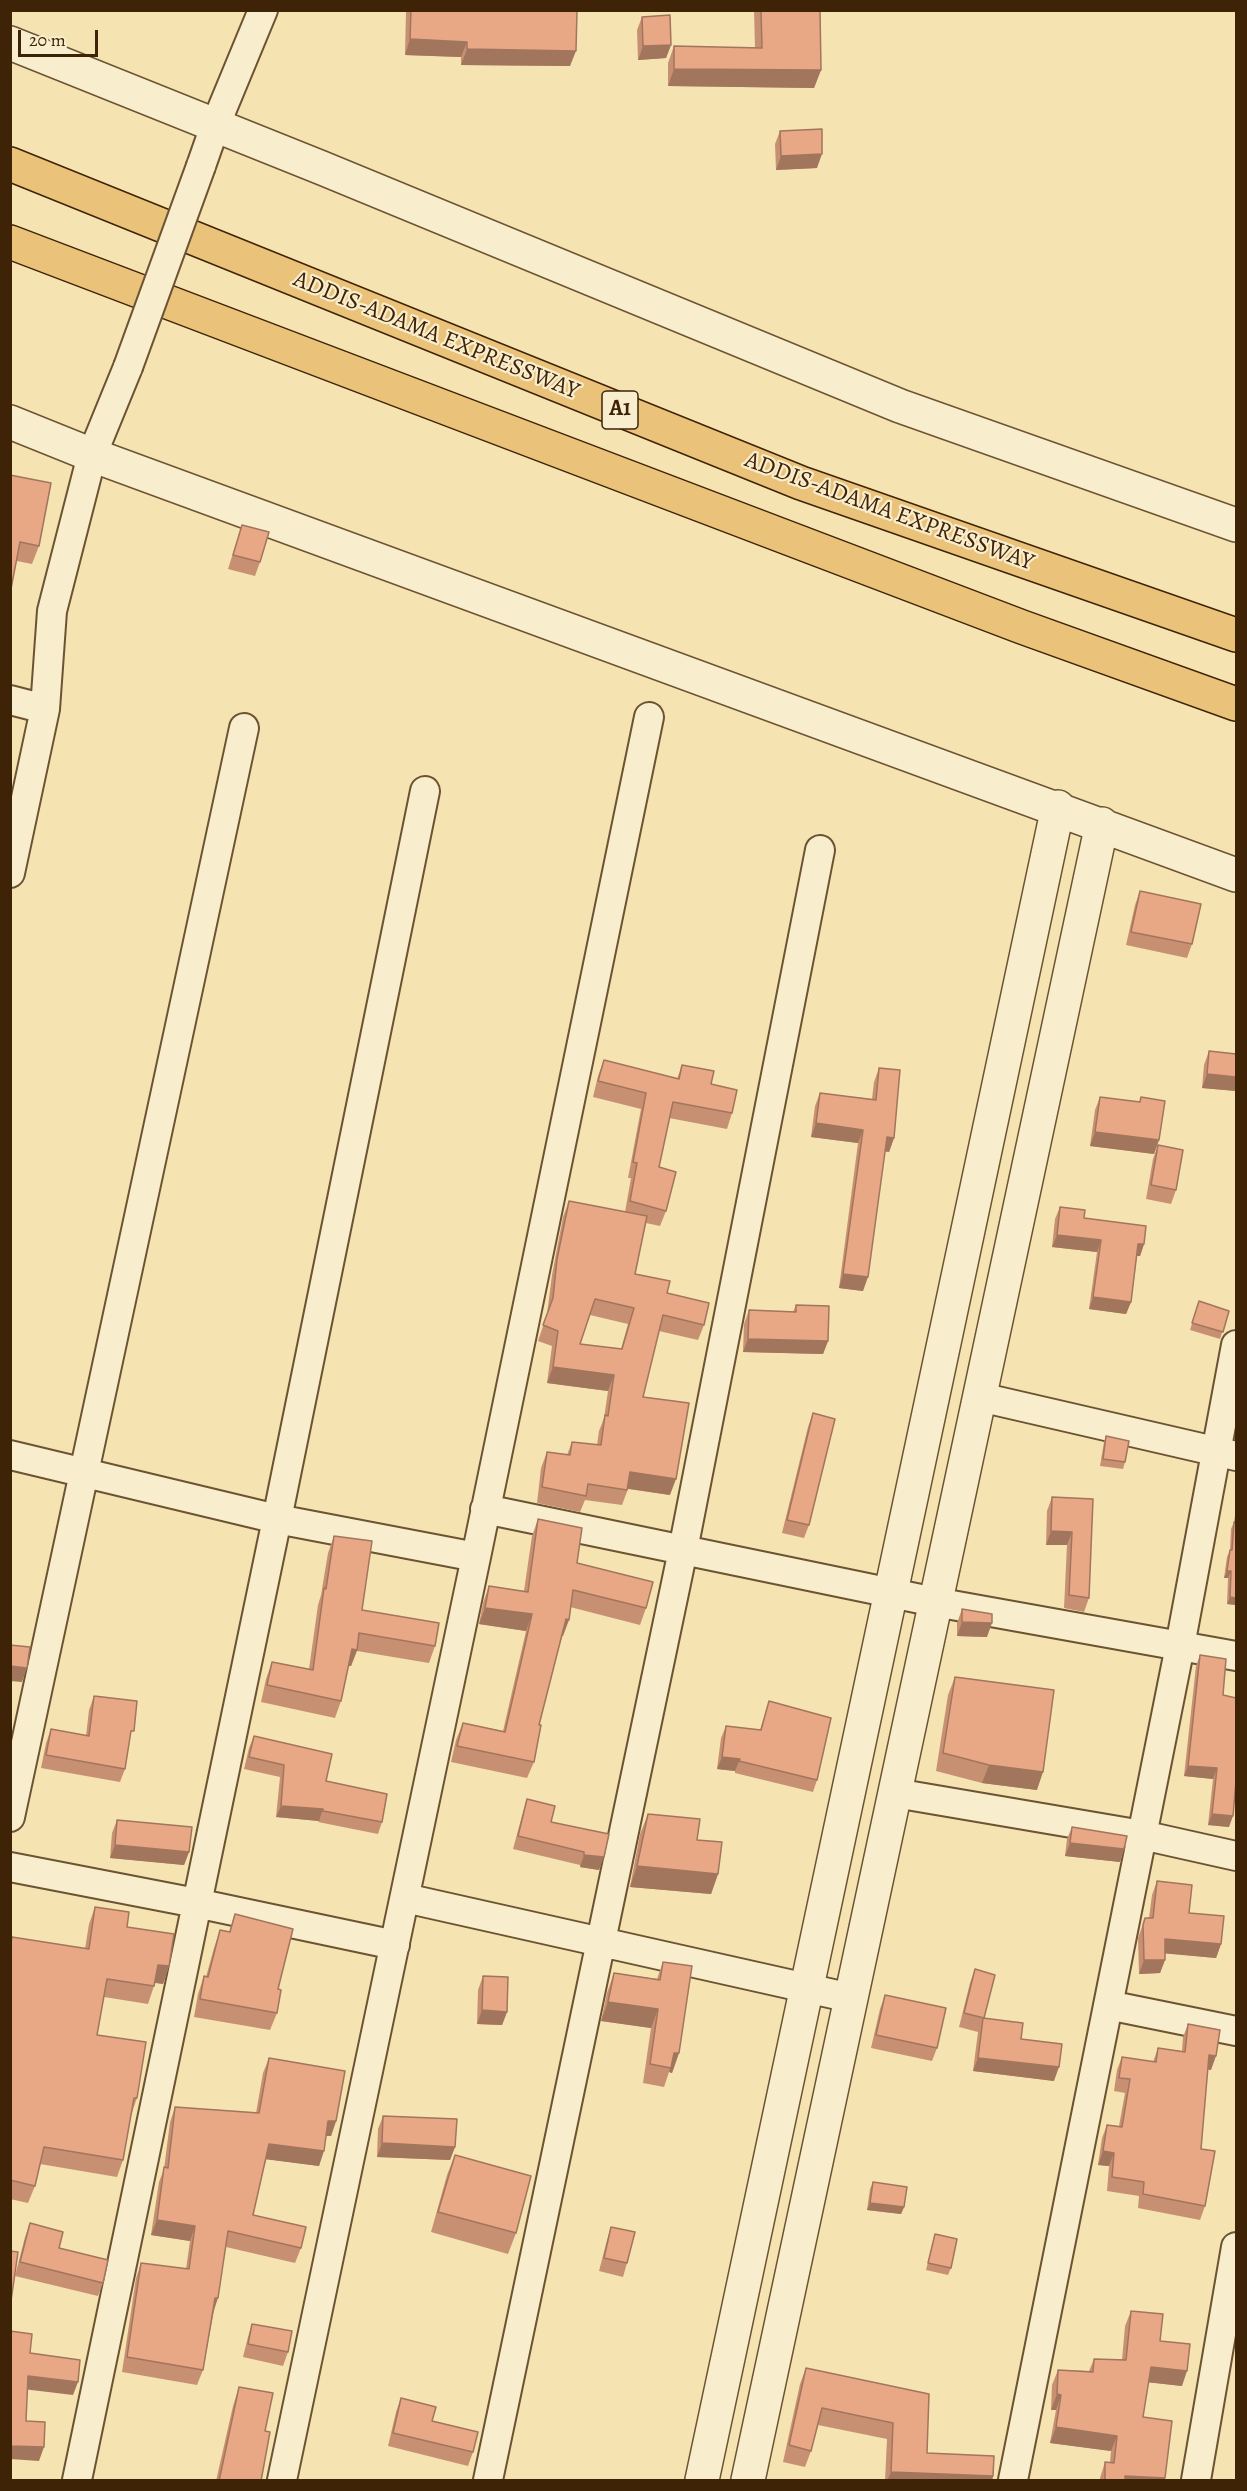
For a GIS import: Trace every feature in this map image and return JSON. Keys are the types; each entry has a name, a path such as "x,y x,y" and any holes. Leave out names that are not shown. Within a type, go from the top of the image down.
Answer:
{"highway":[{"name":"ADDIS-ADAMA EXPRESSWAY","path":"10,164 801,483 1236,635"},
{"name":"A1","path":"10,243 1010,623 1236,704"}],"street":[{"path":"10,873 45,709 52,611 92,454 128,367 215,126 263,10"},
{"path":"10,43 900,406 1236,525"},
{"path":"10,422 1058,807 1236,875"},
{"path":"10,700 45,709"},
{"path":"282,2481 649,717"},
{"path":"10,1817 244,728"},
{"path":"77,2481 277,1519 425,791"},
{"path":"702,2481 1058,807"},
{"path":"748,2481 1102,824"},
{"path":"488,2481 682,1550 820,850"},
{"path":"1013,2481 1180,1646 1227,1454 1236,1345"},
{"path":"980,1397 1227,1454"},
{"path":"10,1455 277,1519 476,1557"},
{"path":"485,1509 935,1602 1236,1656"},
{"path":"895,1793 1142,1835 1236,1856"},
{"path":"10,1867 395,1945"},
{"path":"405,1898 851,1998"},
{"path":"1108,2005 1236,2031"},
{"path":"1196,2481 1228,2342 1236,2247"}],"building":[{"path":"411,10 577,10 576,51 467,49 467,42 410,39"},
{"path":"761,10 820,10 821,70 674,69 674,46 762,48"},
{"path":"670,15 671,45 643,46 642,17"},
{"path":"822,129 822,154 781,156 780,131"},
{"path":"10,475 51,483 39,546 20,542 10,594"},
{"path":"242,525 269,532 260,562 233,555"},
{"path":"1140,891 1201,904 1192,944 1131,932"},
{"path":"1209,1051 1236,1054 1236,1077 1207,1074"},
{"path":"604,1060 679,1079 682,1065 714,1071 711,1084 737,1090 732,1113 673,1102 659,1167 676,1172 666,1211 630,1201 637,1163 633,1162 646,1093 598,1081"},
{"path":"879,1068 900,1070 894,1138 887,1137 868,1277 843,1274 863,1130 816,1123 820,1093 876,1100"},
{"path":"1100,1097 1140,1102 1141,1097 1165,1101 1159,1140 1095,1132"},
{"path":"1158,1145 1183,1150 1176,1190 1151,1185"},
{"path":"569,1201 647,1216 635,1274 670,1281 667,1293 709,1303 704,1325 663,1315 643,1397 689,1403 676,1479 630,1472 627,1490 588,1484 586,1496 542,1487 547,1452 570,1455 572,1442 601,1445 614,1375 553,1367 558,1331 543,1325 553,1298 557,1259","holes":["595,1299 634,1308 622,1349 580,1344"]},
{"path":"1060,1207 1085,1210 1084,1218 1146,1226 1144,1244 1138,1244 1131,1302 1093,1297 1101,1240 1057,1235"},
{"path":"1199,1301 1229,1311 1223,1332 1192,1323"},
{"path":"796,1305 829,1306 828,1341 748,1339 749,1310 796,1312"},
{"path":"813,1413 835,1419 809,1525 787,1520"},
{"path":"1106,1436 1129,1441 1125,1462 1103,1459"},
{"path":"1052,1497 1093,1499 1089,1598 1069,1595 1072,1532 1051,1531"},
{"path":"538,1519 582,1528 577,1563 653,1582 646,1608 573,1590 569,1620 566,1619 539,1725 541,1725 534,1762 457,1746 463,1723 505,1732 532,1614 485,1608 489,1586 528,1592"},
{"path":"1234,1522 1236,1522 1236,1598 1230,1597 1231,1571 1227,1571 1230,1550 1232,1550"},
{"path":"334,1536 372,1541 362,1610 439,1623 435,1646 359,1633 357,1650 352,1649 341,1701 267,1685 272,1662 313,1670 324,1588 326,1589"},
{"path":"962,1609 992,1614 992,1623 962,1622"},
{"path":"10,1645 30,1647 27,1668 10,1666"},
{"path":"1200,1655 1226,1659 1223,1695 1236,1698 1236,1781 1233,1816 1212,1814 1217,1768 1188,1766"},
{"path":"955,1677 1054,1690 1043,1772 989,1765 943,1753"},
{"path":"94,1696 137,1701 134,1731 131,1731 125,1769 46,1755 51,1729 89,1736"},
{"path":"769,1701 831,1718 817,1780 739,1761 740,1759 722,1757 726,1726 761,1730"},
{"path":"254,1736 332,1754 326,1781 387,1794 382,1822 323,1811 323,1809 281,1806 284,1765 249,1757"},
{"path":"527,1799 555,1806 551,1822 609,1834 604,1857 584,1855 584,1852 518,1836"},
{"path":"648,1814 700,1819 697,1840 722,1842 718,1874 637,1866"},
{"path":"117,1820 192,1827 189,1852 115,1845"},
{"path":"1072,1827 1127,1836 1124,1849 1070,1843"},
{"path":"1157,1881 1192,1885 1189,1913 1224,1916 1221,1944 1165,1939 1165,1960 1144,1960 1143,1925 1145,1918 1153,1918"},
{"path":"95,1907 129,1912 127,1927 174,1934 169,1966 158,1965 154,1986 107,1979 97,2035 146,2042 137,2098 134,2098 123,2160 44,2147 35,2186 10,2180 10,1949 12,1937 89,1949"},
{"path":"235,1914 293,1929 278,1989 281,1990 277,2013 200,1999 204,1976 208,1977 220,1930 230,1932"},
{"path":"663,1962 692,1966 679,2053 674,2053 671,2068 650,2064 658,2009 608,2002 614,1973 660,1980"},
{"path":"975,1969 995,1975 984,2018 964,2013"},
{"path":"483,1976 508,1977 507,2012 482,2010"},
{"path":"885,1995 946,2008 937,2048 876,2035"},
{"path":"983,2018 1023,2023 1021,2039 1062,2044 1059,2067 978,2058"},
{"path":"1188,2024 1220,2030 1216,2056 1209,2055 1201,2149 1215,2151 1205,2206 1143,2194 1144,2182 1112,2177 1114,2153 1103,2151 1107,2125 1122,2127 1130,2079 1119,2078 1122,2057 1156,2062 1158,2048 1185,2052"},
{"path":"269,2058 345,2071 336,2121 328,2121 324,2151 269,2144 253,2215 306,2227 301,2248 228,2231 218,2298 215,2298 203,2370 127,2357 141,2263 189,2269 195,2226 157,2220 164,2167 168,2168 175,2107 259,2113"},
{"path":"383,2116 457,2119 455,2147 382,2143"},
{"path":"455,2155 531,2176 516,2233 438,2212"},
{"path":"873,2182 907,2187 904,2207 870,2203"},
{"path":"30,2223 63,2232 59,2248 108,2260 103,2283 20,2262"},
{"path":"611,2227 635,2232 627,2263 604,2258"},
{"path":"935,2234 957,2239 951,2268 928,2263"},
{"path":"10,2251 18,2252 10,2308"},
{"path":"1131,2311 1163,2314 1160,2341 1190,2344 1187,2371 1151,2367 1143,2417 1172,2421 1165,2478 1125,2476 1125,2481 1105,2481 1105,2462 1114,2463 1117,2436 1056,2427 1061,2395 1057,2394 1058,2370 1093,2372 1094,2359 1126,2360"},
{"path":"252,2324 292,2331 288,2352 248,2344"},
{"path":"10,2331 32,2334 30,2353 80,2360 78,2382 28,2376 26,2421 45,2422 44,2447 10,2446"},
{"path":"806,2368 929,2394 927,2453 994,2456 993,2476 891,2472 893,2423 822,2408 811,2451 789,2445"},
{"path":"239,2387 273,2393 265,2431 270,2432 261,2481 219,2481"},
{"path":"401,2398 436,2407 432,2421 478,2432 473,2452 393,2433"}]}
